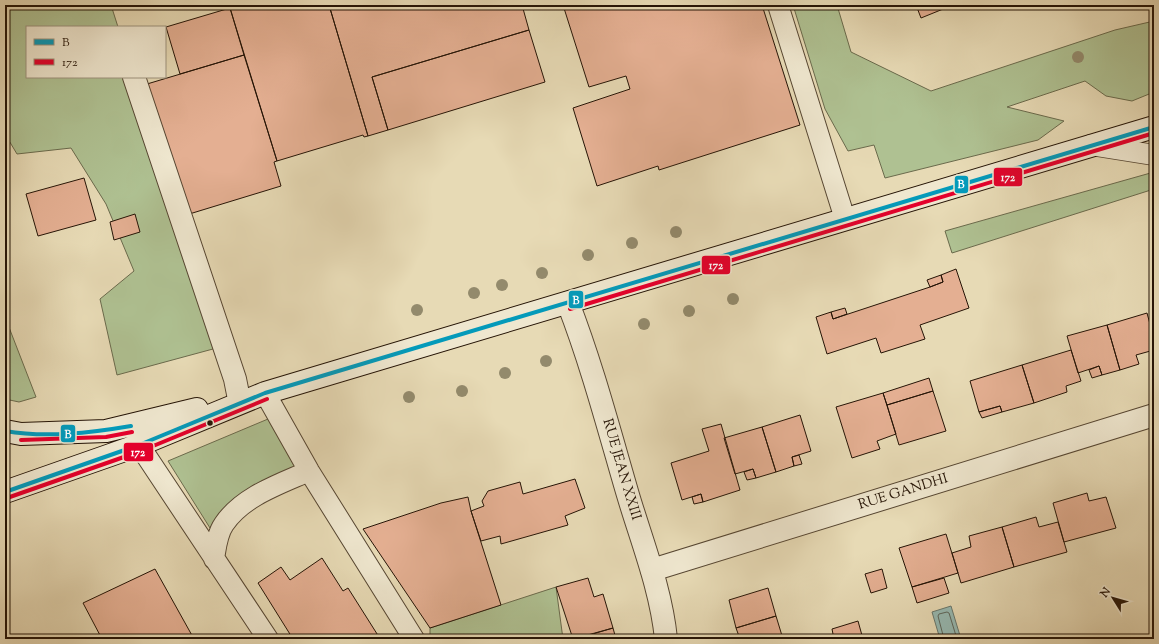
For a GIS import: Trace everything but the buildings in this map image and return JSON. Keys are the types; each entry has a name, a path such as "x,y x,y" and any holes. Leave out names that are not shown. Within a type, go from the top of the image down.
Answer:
{"main road":[{"path":"134,78 235,379 239,398"},
{"path":"5,492 139,445 265,394 1154,127"},
{"name":"RUE JEAN XXIII","path":"568,302 581,336 638,528 652,570 665,628 666,639"},
{"path":"5,431 21,434 44,434 106,431 239,398 265,394"},
{"name":"RUE GANDHI","path":"652,570 1154,415"}],"lane":[{"path":"778,5 845,219"},
{"path":"1092,145 1154,155"},
{"path":"265,394 309,471 414,639"},
{"path":"139,445 268,639"},
{"path":"214,559 217,538 223,524 239,507 260,494 309,471"}],"green space":[{"path":"5,5 111,5 118,26 26,26 26,78 134,78 224,346 117,375 100,299 134,271 106,204 71,148 17,154 5,134"},
{"path":"793,5 837,5 851,52 931,91 1115,30 1154,21 1154,92 1132,101 1106,96 1085,81 1007,107 1064,121 1038,140 885,178 874,145 848,151 825,109"},
{"path":"1154,172 1154,189 952,253 945,231"},
{"path":"5,317 36,397 19,402 5,399"},
{"path":"268,419 300,465 225,508 210,528 168,461"},
{"path":"556,587 563,639 430,639 430,628"}],"water":[{"path":"951,606 961,639 940,639 932,612"}],"transit line":[{"name":"B","path":"5,492 139,445 265,393 1154,127"},
{"name":"172","path":"570,309 1154,133"},
{"name":"172","path":"7,498 141,451 267,399"},
{"name":"B","path":"5,431 36,434 68,434 131,426"},
{"name":"172","path":"21,440 106,437 132,432"}]}
